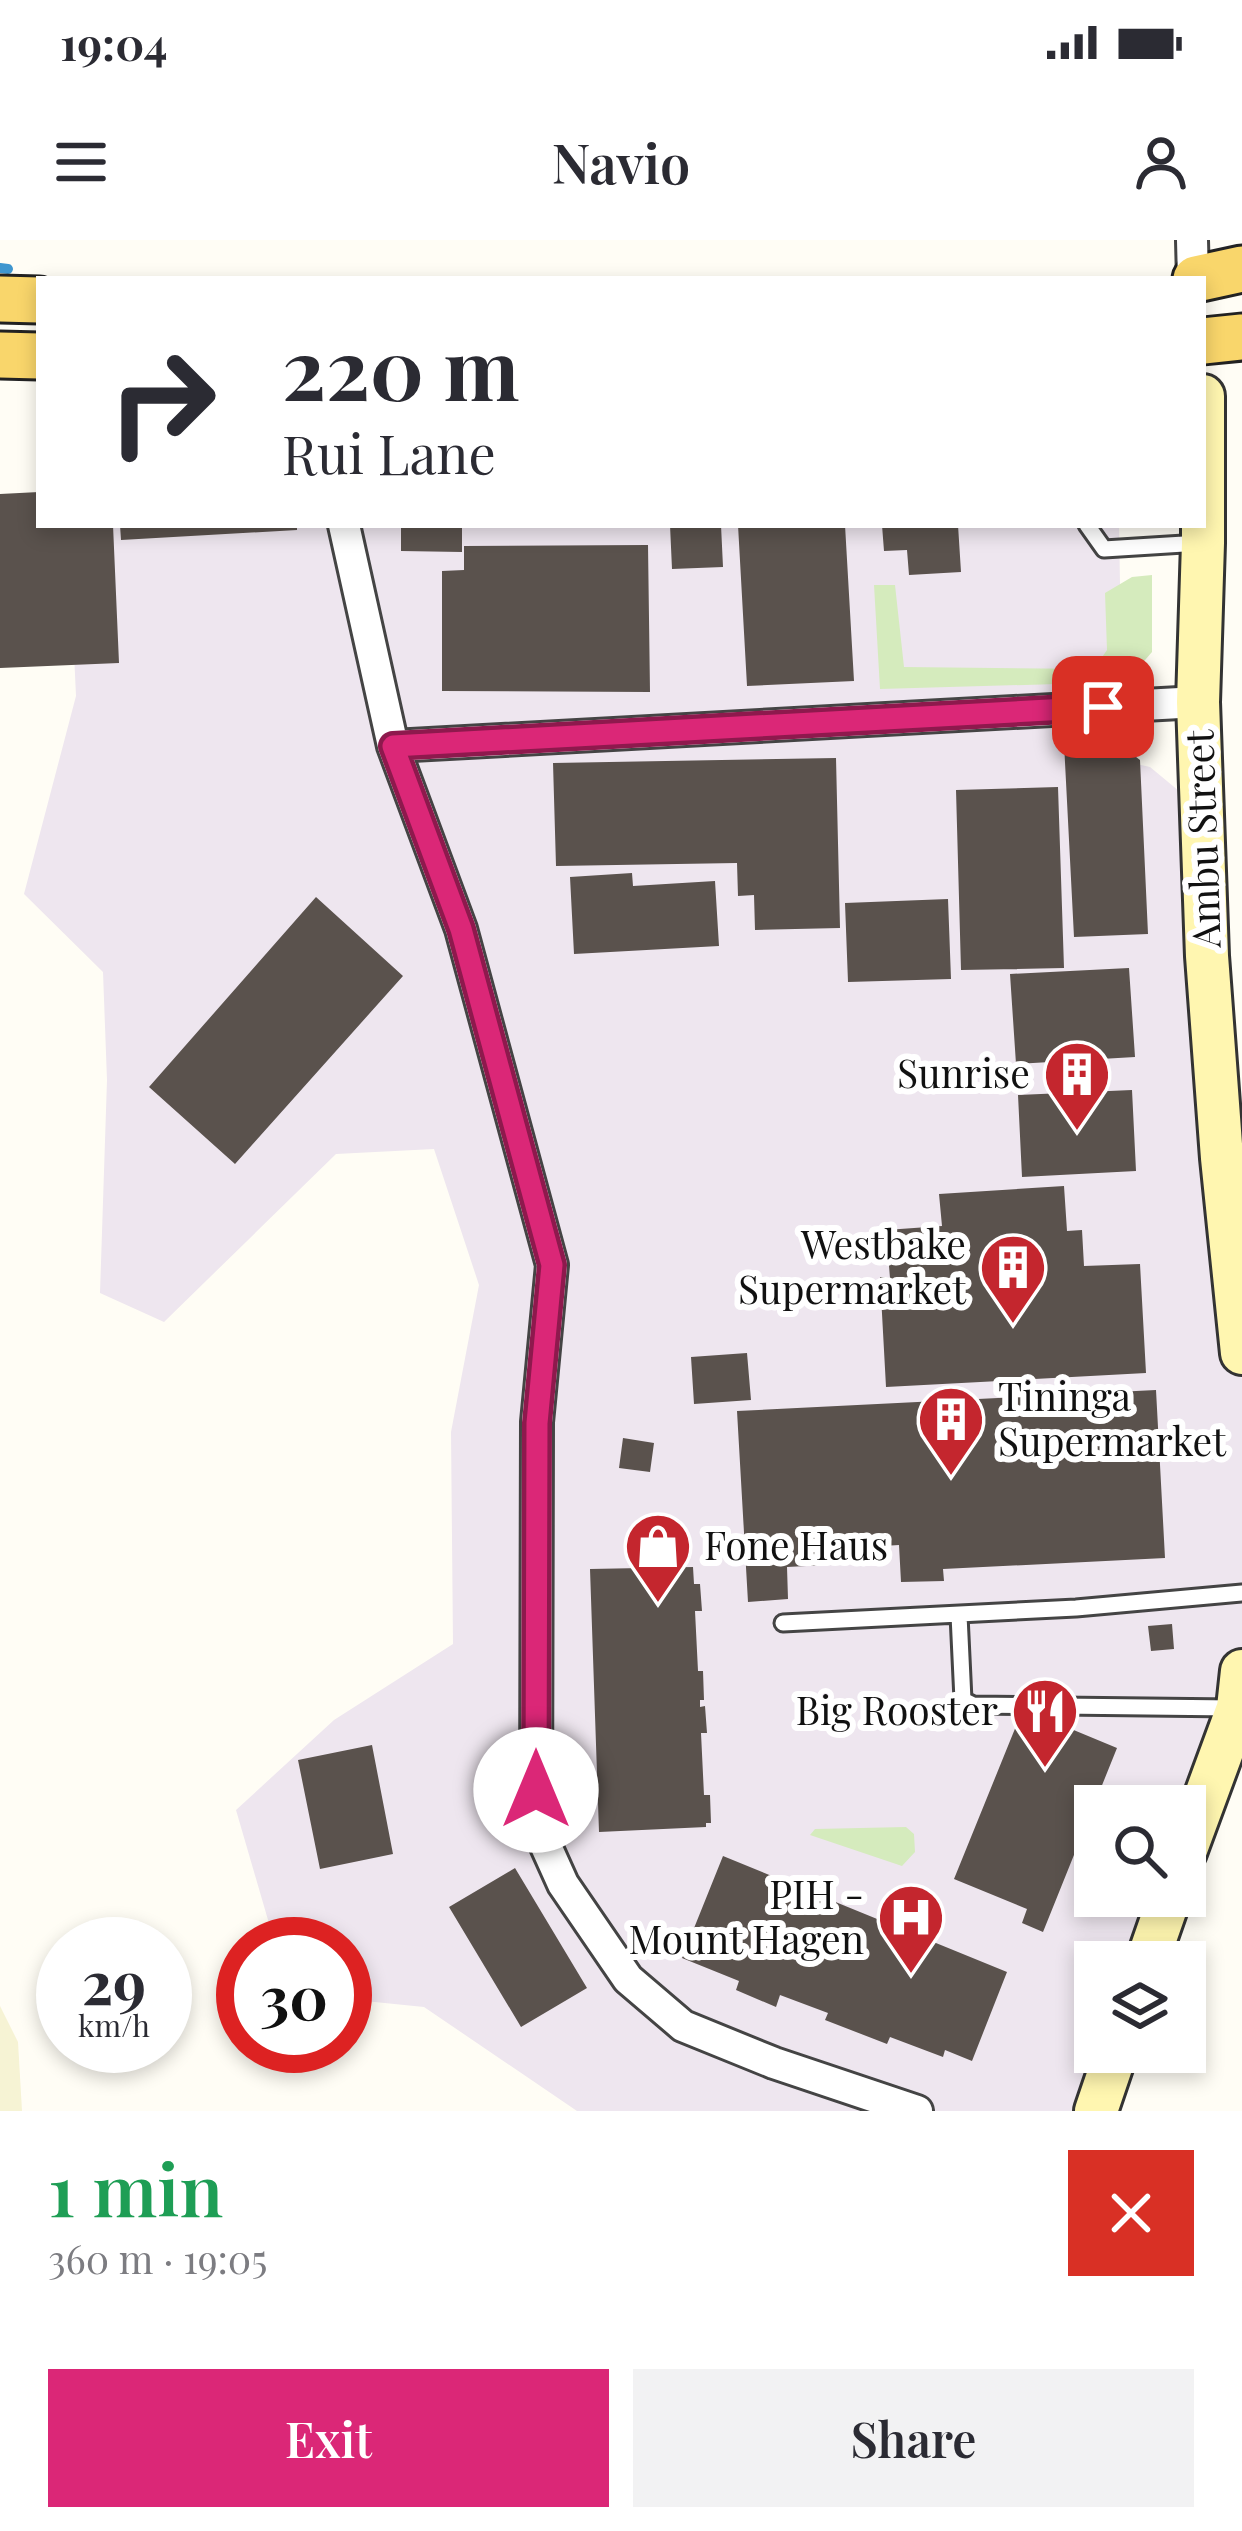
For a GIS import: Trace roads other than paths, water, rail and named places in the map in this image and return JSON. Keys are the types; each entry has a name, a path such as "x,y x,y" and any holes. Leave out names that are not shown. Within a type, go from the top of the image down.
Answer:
{"main road":[{"path":"1206,277 1242,269"},
{"path":"0,299 36,300"},
{"path":"1206,341 1242,338"},
{"path":"0,355 36,356"}],"street":[{"path":"1192,240 1195,276"},
{"path":"345,528 393,746 461,929 552,1265 537,1423 536,1824 563,1884 628,1979 683,2026 774,2063 917,2111"},
{"name":"Ambu Street","path":"1203,528 1198,702 1207,956 1242,1353"},
{"path":"393,746 1198,702"},
{"path":"1206,1790 1240,1689"},
{"path":"1096,2111 1109,2073"}],"lane":[{"path":"1089,528 1104,550 1203,543"},
{"path":"782,1623 1076,1608 1242,1593"},
{"path":"959,1615 963,1700 973,1705 1240,1689"}],"waterway":[{"path":"0,268 8,269"}],"place":[{"name":"Sunrise","path":"1077,1133"},
{"name":"Westbake Supermarket","path":"1013,1326"},
{"name":"Tininga Supermarket","path":"951,1478"},
{"name":"Fone Haus","path":"658,1605"},
{"name":"Big Rooster","path":"1045,1770"},
{"name":"PIH - Mount Hagen","path":"911,1976"}]}
